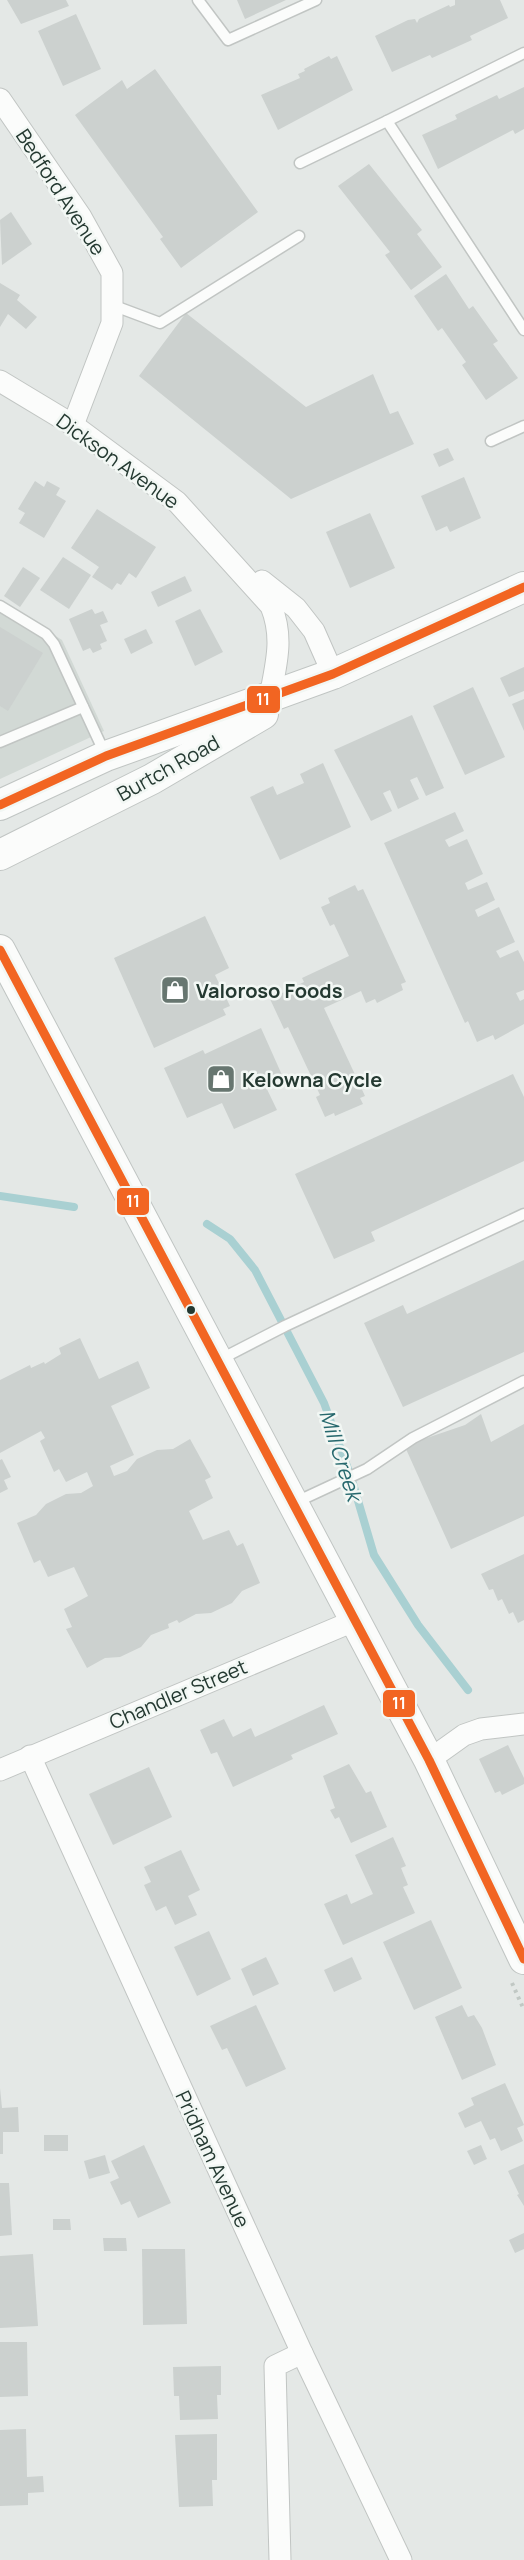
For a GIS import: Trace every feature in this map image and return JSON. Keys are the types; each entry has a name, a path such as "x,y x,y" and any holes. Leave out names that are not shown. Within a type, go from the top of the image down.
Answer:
{"street":[{"name":"Bedford Avenue","path":"0,99 81,217 112,273 112,323 73,425"},
{"name":"Dickson Avenue","path":"0,381 73,425 177,502 226,553 271,606 278,625 276,666 270,697"},
{"name":"Dickson Avenue","path":"226,553 296,608 314,631 333,674"},
{"name":"Burtch Road","path":"0,805 106,756 333,674 524,587"},
{"name":"Burtch Road","path":"0,855 152,779 333,674"},
{"path":"0,950 429,1760 524,1959"},
{"name":"Chandler Street","path":"0,1770 356,1620"},
{"path":"429,1760 448,1749 464,1735 481,1729 524,1724"},
{"name":"Pridham Avenue","path":"30,1756 302,2353 401,2560"},
{"path":"280,2560 275,2366 302,2353"}],"lane":[{"path":"198,0 228,40 316,0"},
{"path":"300,163 524,53"},
{"path":"387,121 524,330"},
{"path":"112,305 160,323 299,236"},
{"path":"491,441 524,426"},
{"path":"0,606 46,634 54,644 106,756"},
{"path":"0,742 83,707"},
{"path":"216,1361 524,1214"},
{"path":"293,1504 367,1469 413,1438 524,1381"}],"shaded area":[{"path":"0,601 62,640 104,731 0,779"}],"building":[{"path":"7,0 66,0 69,6 21,24"},
{"path":"237,0 286,0 245,19"},
{"path":"455,0 500,0 508,18 470,36 472,40 432,58 430,55 392,72 375,36 408,20 415,19 417,23 419,19 449,5 450,7 455,5"},
{"path":"76,14 101,69 63,86 38,31"},
{"path":"329,56 331,59 337,56 353,90 278,130 261,95 300,78 298,74 305,71 304,69"},
{"path":"155,69 258,212 181,268 160,239 163,237 75,115 122,80 127,89"},
{"path":"524,87 524,129 515,134 513,130 438,169 422,135 457,119 455,115 497,95 499,99"},
{"path":"369,164 422,230 417,234 442,267 411,290 385,255 390,252 338,186"},
{"path":"11,212 32,244 2,265 0,220"},
{"path":"446,274 469,309 473,306 498,341 493,344 518,378 486,400 462,365 466,362 442,328 438,331 414,296"},
{"path":"0,283 20,295 17,300 37,317 26,329 8,314 0,327"},
{"path":"186,313 306,407 373,374 390,414 398,411 414,444 291,499 139,376"},
{"path":"448,448 454,460 439,467 433,454"},
{"path":"464,477 481,518 450,532 447,526 436,531 421,496"},
{"path":"35,481 44,487 47,481 60,488 56,495 66,501 44,538 19,523 25,513 18,509"},
{"path":"97,509 156,547 136,578 129,573 121,585 117,583 112,590 92,577 99,567 71,548"},
{"path":"370,513 395,568 350,588 326,532"},
{"path":"63,557 91,575 69,609 40,590"},
{"path":"23,567 40,578 20,607 4,596"},
{"path":"185,576 192,591 158,607 151,592"},
{"path":"92,609 95,614 103,611 108,622 100,625 107,641 100,644 102,649 93,653 90,648 83,651 69,619"},
{"path":"200,609 223,652 195,666 175,621"},
{"path":"0,627 43,653 8,711 0,706"},
{"path":"146,629 153,643 131,654 124,639"},
{"path":"524,667 524,691 509,697 500,678"},
{"path":"473,687 505,757 465,775 433,706"},
{"path":"524,699 524,731 512,704"},
{"path":"412,715 444,788 426,796 417,777 410,780 419,799 398,809 390,790 383,793 392,811 371,821 334,750"},
{"path":"323,763 351,827 280,860 250,797 273,786 277,795 304,783 300,774"},
{"path":"455,812 464,831 445,840 449,847 467,839 483,874 465,883 468,890 487,882 495,900 475,910 478,917 499,907 515,942 496,951 500,958 518,950 524,962 524,990 516,993 520,1001 524,999 524,1024 495,1040 493,1035 477,1042 468,1021 465,1023 384,843"},
{"path":"355,885 358,891 363,889 406,982 401,984 403,990 377,1003 375,999 366,1003 361,991 324,1008 365,1096 360,1098 363,1104 335,1116 334,1113 325,1117 316,1097 320,1095 288,1027 284,1029 270,999 304,982 302,978 349,956 334,924 330,926 321,907 330,903 328,898"},
{"name":"Valoroso Foods","path":"205,916 229,968 215,975 230,1006 223,1009 226,1015 154,1048 114,958"},
{"name":"Kelowna Cycle","path":"261,1028 282,1075 264,1083 277,1110 234,1129 222,1103 187,1118 164,1068 203,1050 205,1054"},
{"path":"513,1074 524,1097 524,1161 371,1232 375,1241 334,1259 295,1174"},
{"path":"524,1260 524,1352 403,1407 364,1323 403,1305 407,1314"},
{"path":"80,1338 99,1379 138,1361 150,1388 111,1406 134,1455 110,1466 114,1476 127,1471 137,1459 157,1450 173,1449 190,1439 211,1477 205,1480 213,1498 189,1511 203,1540 229,1530 237,1546 243,1543 260,1583 242,1591 232,1603 211,1613 196,1614 179,1623 177,1620 168,1624 169,1628 151,1635 141,1647 120,1657 105,1658 87,1668 66,1629 72,1627 64,1609 88,1596 74,1567 48,1577 40,1560 34,1563 17,1523 36,1515 46,1504 66,1494 81,1493 93,1486 87,1472 66,1482 59,1469 54,1472 40,1441 45,1438 41,1431 0,1453 0,1380 30,1365 31,1368 44,1362 45,1364 61,1354 59,1348"},
{"path":"481,1414 491,1442 524,1424 524,1516 451,1549 406,1449 418,1441 465,1425"},
{"path":"2,1459 11,1477 4,1480 8,1489 0,1493 0,1460"},
{"path":"524,1554 524,1620 518,1623 513,1612 509,1614 502,1599 498,1601 493,1589 489,1590 481,1574"},
{"path":"324,1705 338,1734 291,1755 293,1759 233,1787 217,1752 211,1754 200,1730 224,1719 233,1737 251,1728 255,1737"},
{"path":"508,1745 524,1778 524,1784 502,1795 500,1791 495,1793 479,1759"},
{"path":"349,1764 366,1793 371,1791 387,1827 351,1843 339,1817 335,1819 330,1810 335,1808 323,1776"},
{"path":"149,1767 172,1817 113,1845 89,1794"},
{"path":"393,1837 406,1866 401,1868 408,1885 403,1887 415,1913 343,1945 324,1904 347,1894 351,1904 373,1894 355,1855"},
{"path":"181,1850 200,1890 188,1896 197,1915 175,1925 166,1906 156,1911 144,1885 151,1882 144,1867"},
{"path":"431,1920 462,1988 414,2010 383,1942"},
{"path":"209,1931 231,1979 197,1996 174,1947"},
{"path":"266,1957 279,1984 253,1996 241,1969"},
{"path":"352,1957 362,1979 334,1992 324,1970"},
{"path":"256,2005 286,2069 246,2087 227,2048 222,2050 210,2026"},
{"path":"462,2005 468,2017 474,2015 482,2028 496,2065 462,2080 435,2017"},
{"path":"505,2083 524,2125 517,2128 523,2141 501,2151 495,2138 490,2140 481,2121 465,2128 458,2113 474,2105 471,2098"},
{"path":"0,2088 2,2108 18,2107 19,2132 3,2132 3,2154 0,2154"},
{"path":"44,2135 68,2135 68,2151 44,2151"},
{"path":"144,2145 171,2203 138,2218 130,2201 121,2205 110,2182 119,2178 111,2161"},
{"path":"481,2145 487,2159 474,2165 467,2151"},
{"path":"105,2155 110,2173 89,2179 84,2161"},
{"path":"524,2164 524,2206 508,2171"},
{"path":"0,2183 9,2183 12,2235 0,2236"},
{"path":"53,2219 70,2219 71,2230 53,2230"},
{"path":"524,2233 524,2249 515,2253 509,2240"},
{"path":"103,2238 126,2238 127,2251 104,2251"},
{"path":"142,2249 185,2249 187,2324 143,2325"},
{"path":"33,2254 38,2326 0,2328 0,2256"},
{"path":"0,2342 27,2342 28,2396 0,2397"},
{"path":"221,2366 221,2395 217,2395 218,2419 180,2420 179,2396 174,2396 173,2367"},
{"path":"26,2429 27,2477 43,2476 44,2492 28,2493 28,2505 0,2506 0,2430"},
{"path":"217,2434 217,2480 212,2480 213,2506 179,2507 175,2435"}],"waterway":[{"name":"Mill Creek","path":"0,1196 74,1207"},
{"name":"Mill Creek","path":"207,1224 230,1239 255,1270 324,1403 351,1477 374,1555 418,1625 468,1690"}],"transit line":[{"name":"11","path":"0,805 106,756 333,674 524,587"},
{"name":"11","path":"0,950 429,1760 524,1959"}],"place":[{"name":"Valoroso Foods","path":"175,990"},
{"name":"Kelowna Cycle","path":"221,1079"}]}
